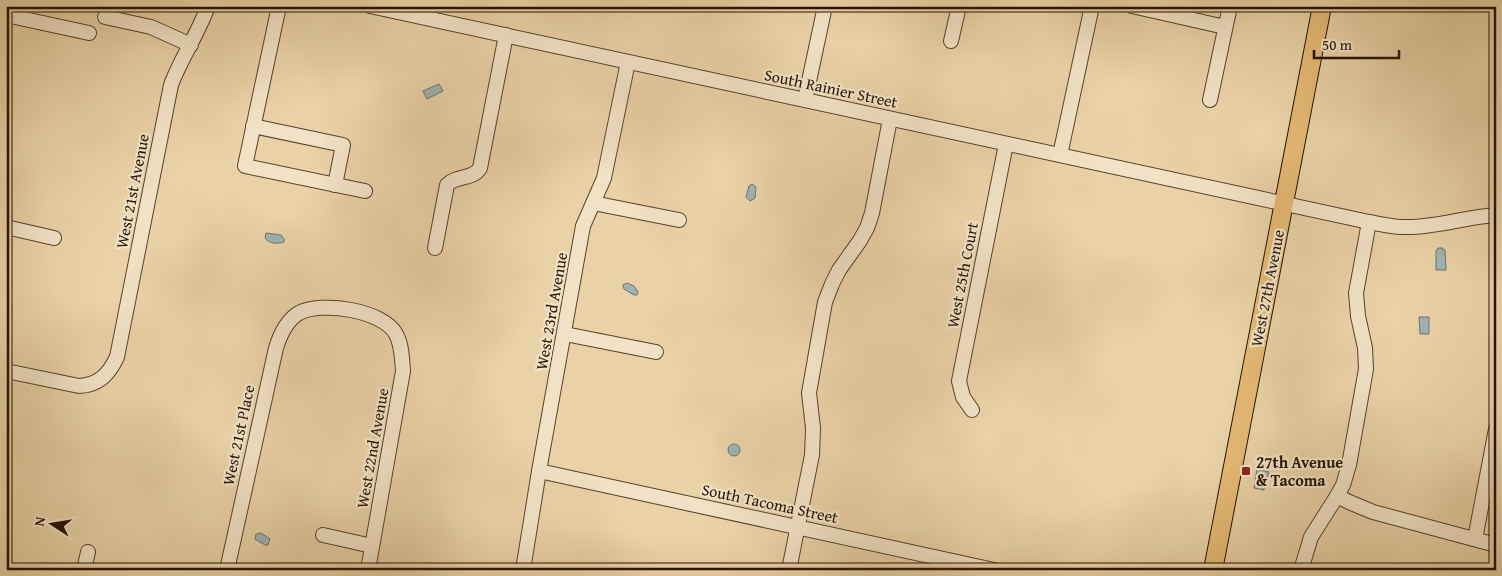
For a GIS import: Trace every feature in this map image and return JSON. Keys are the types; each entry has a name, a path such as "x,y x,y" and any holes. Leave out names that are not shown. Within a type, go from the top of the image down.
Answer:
{"main road":[{"name":"West 27th Avenue","path":"1213,570 1322,6"}],"street":[{"name":"West 21st Avenue","path":"6,370 79,386 98,382 111,370 117,357 171,85 177,68 198,31 208,6"},
{"path":"279,6 245,166 366,191"},
{"name":"South Rainier Street","path":"370,6 1369,222 1404,227 1422,226 1496,214"},
{"path":"805,100 825,6"},
{"path":"951,41 959,6"},
{"path":"1060,155 1092,6"},
{"path":"1132,6 1225,26"},
{"path":"1210,100 1230,6"},
{"path":"6,15 89,33"},
{"path":"105,17 151,27 191,45"},
{"path":"435,248 447,185 455,180 474,175 480,168 506,36"},
{"name":"West 23rd Avenue","path":"523,570 583,226 604,178 628,62"},
{"path":"789,570 812,455 813,428 809,393 810,379 826,302 836,277 860,242 867,228 872,213 890,119"},
{"path":"254,126 343,145 335,185"},
{"name":"West 25th Court","path":"972,410 963,397 959,381 1006,144"},
{"path":"593,202 679,220"},
{"path":"1301,570 1311,536 1343,485 1349,465 1366,369 1365,348 1358,316 1356,293 1369,222"},
{"path":"6,227 54,238"},
{"name":"West 22nd Avenue","path":"298,314 313,309 330,307 362,313 390,326 396,333 401,349 403,372 368,570"},
{"name":"West 21st Place","path":"226,570 276,348 282,332 298,314"},
{"path":"565,334 656,352"},
{"path":"1474,539 1496,429"},
{"name":"South Tacoma Street","path":"539,471 994,570"},
{"path":"1337,496 1373,512 1496,545"},
{"path":"323,535 372,546"},
{"path":"84,570 88,552"}],"water":[{"path":"439,84 443,91 427,99 423,91"},
{"path":"752,184 756,187 755,198 750,201 746,197 749,186"},
{"path":"266,233 281,235 284,242 276,243 269,241 265,238"},
{"path":"1438,248 1445,250 1446,270 1436,270 1436,251"},
{"path":"627,283 634,286 638,292 637,295 624,289 623,285"},
{"path":"1419,317 1429,317 1429,334 1420,334"},
{"path":"732,444 736,444 740,450 736,456 732,456 728,452 728,448"},
{"path":"1257,469 1269,472 1268,477 1266,477 1264,490 1254,488"},
{"path":"261,533 270,539 268,545 255,539 256,534"}],"place":[{"name":"27th Avenue & Tacoma","path":"1246,471"}]}
